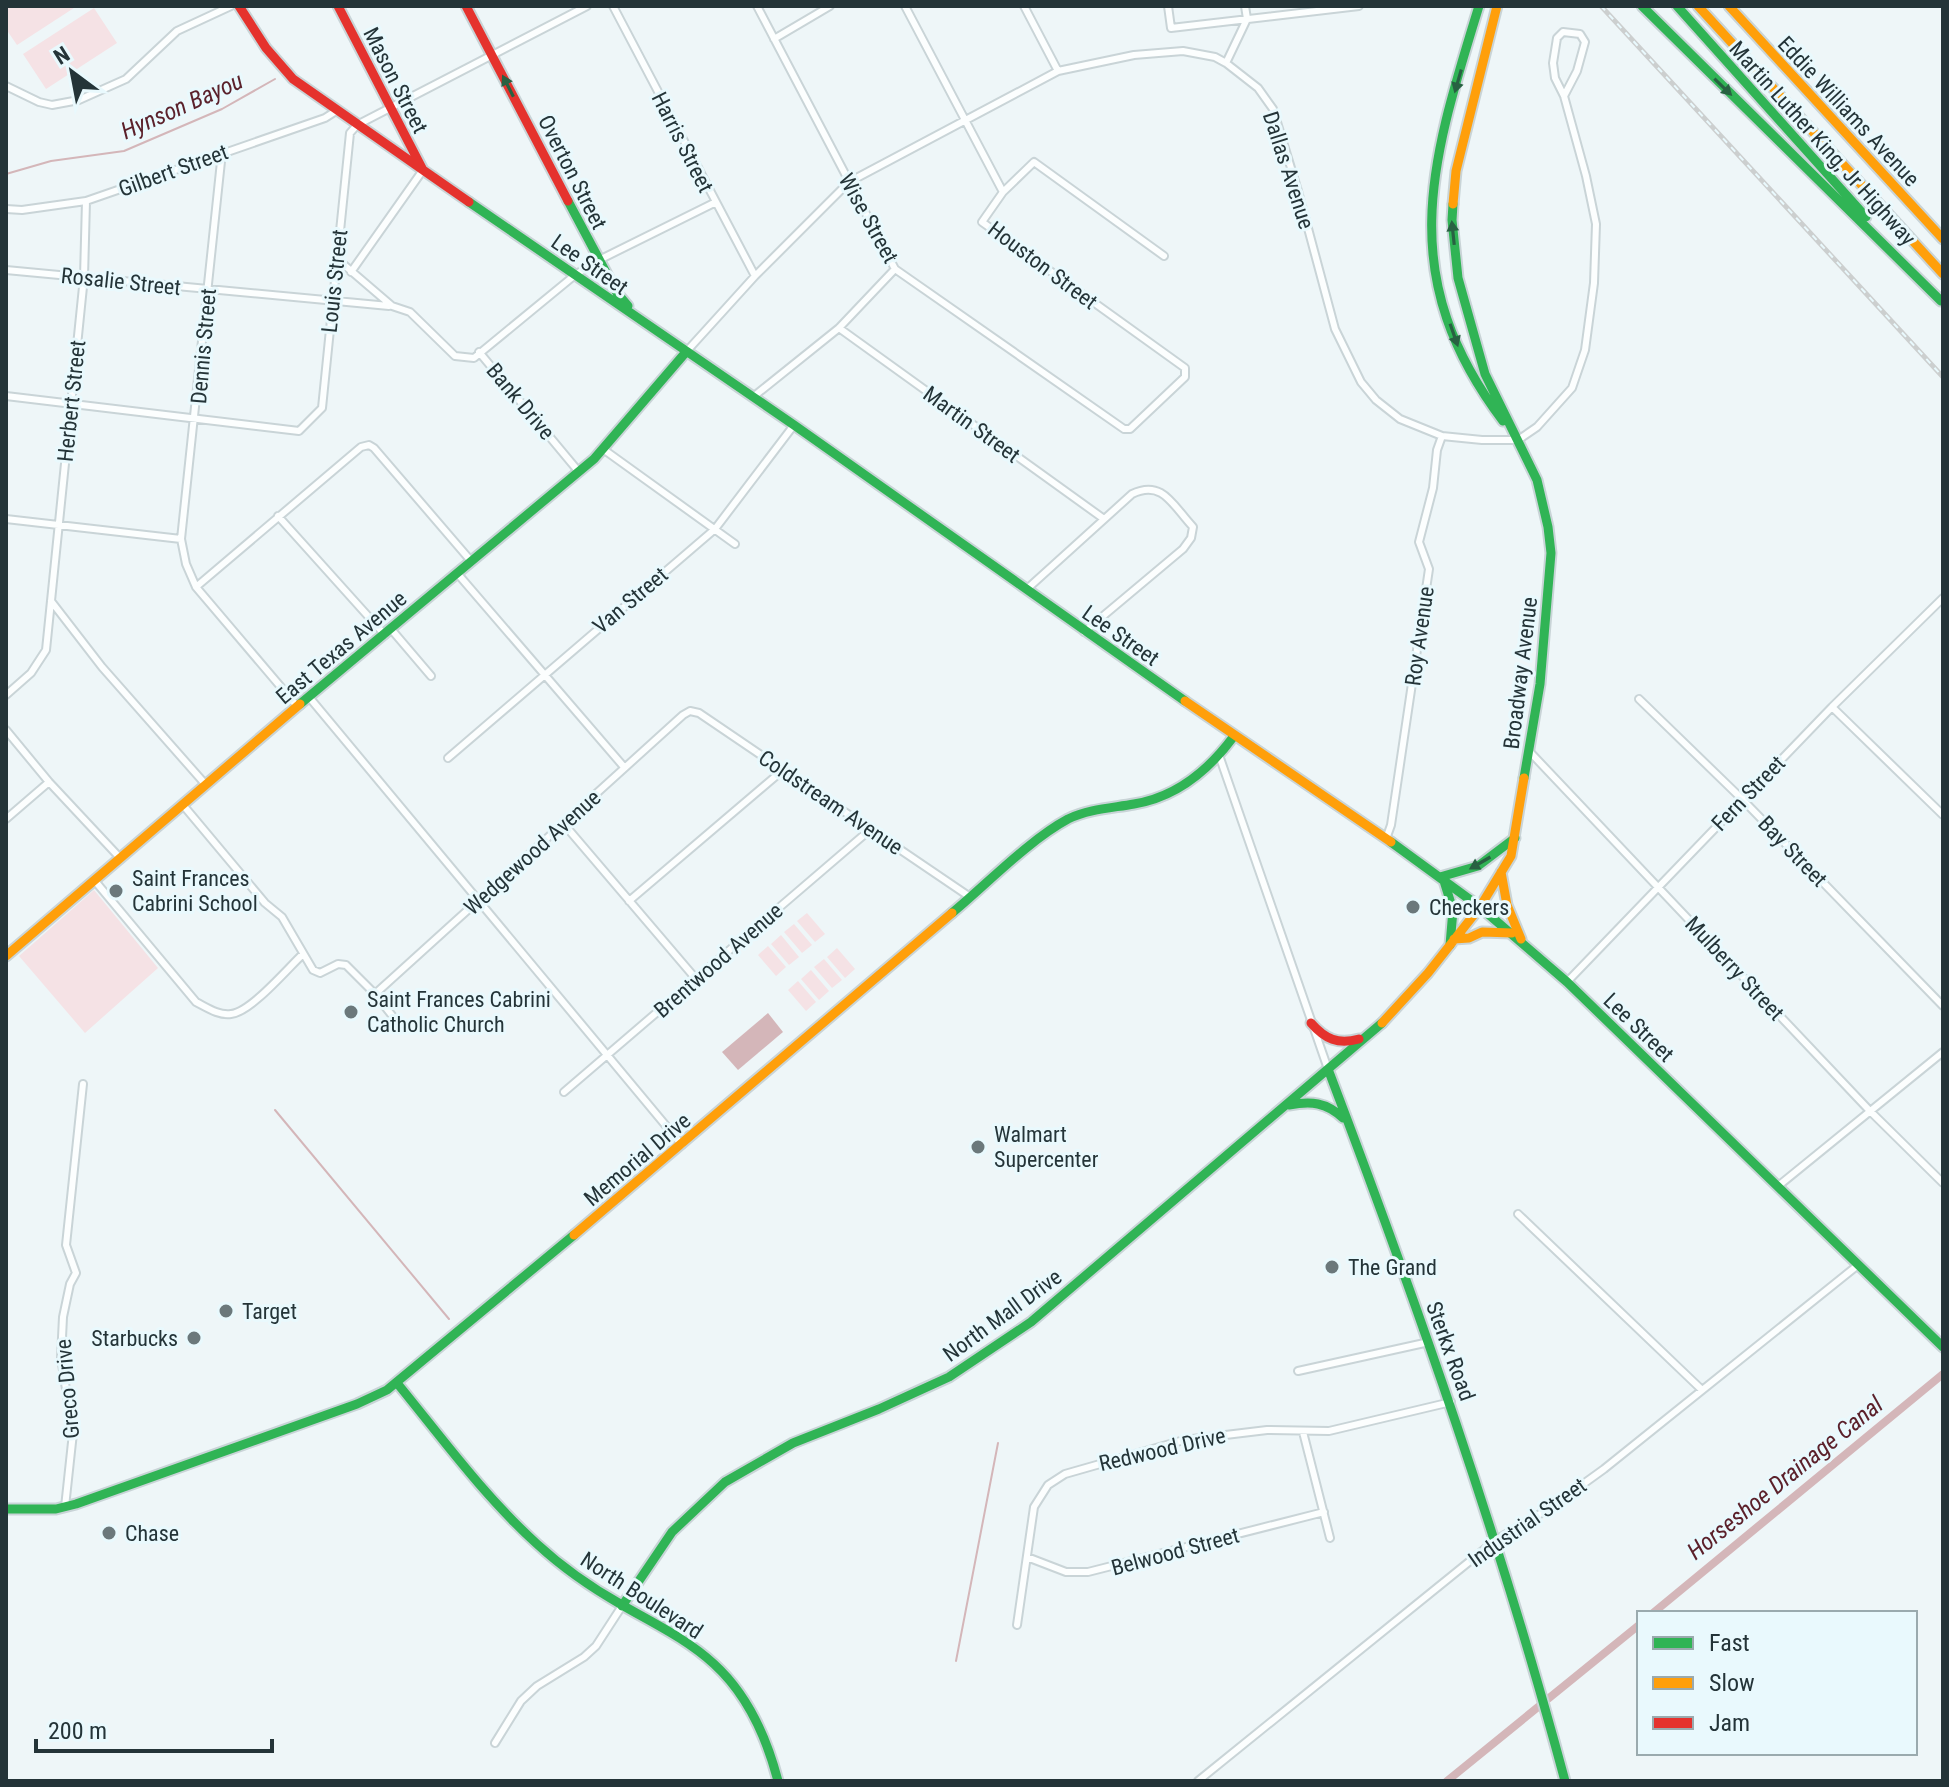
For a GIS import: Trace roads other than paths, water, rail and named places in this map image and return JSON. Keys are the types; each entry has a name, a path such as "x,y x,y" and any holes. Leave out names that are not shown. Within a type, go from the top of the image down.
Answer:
{"main road":[{"name":"Lee Street","path":"239,6 281,67 336,111 794,425 1084,632 1386,839 1522,940 1943,1347"},
{"name":"Mason Street","path":"338,6 423,170"},
{"name":"Overton Street","path":"466,6 623,301 666,339"},
{"name":"Broadway Avenue","path":"1479,6 1438,158 1430,240 1438,286 1456,344 1477,387 1518,440"},
{"name":"Broadway Avenue","path":"1480,907 1513,853 1540,684 1551,553 1537,480 1485,374 1474,337 1458,278 1452,220 1456,171 1497,6"},
{"path":"1642,6 1942,303"},
{"name":"Martin Luther King, Jr Highway","path":"1677,6 1942,303"},
{"name":"Eddie Williams Avenue","path":"1729,6 1943,239"},
{"name":"Martin Luther King, Jr Highway","path":"1701,8 1943,274"},
{"name":"East Texas Avenue","path":"6,956 297,706 579,472 603,449 686,352"},
{"name":"Memorial Drive","path":"6,1509 65,1507 146,1481 357,1404 397,1383 682,1145 1019,854 1070,818 1098,809 1161,797 1189,783 1220,758 1234,736"},
{"path":"1512,933 1482,932 1452,942 1453,910 1442,879 1451,871 1480,866 1490,859 1499,846 1515,838"},
{"path":"1501,872 1507,905 1522,940"},
{"name":"North Mall Drive","path":"622,1606 672,1532 725,1482 793,1443 936,1383 1031,1322 1366,1037 1428,973 1480,907"},
{"path":"1311,1023 1323,1038 1335,1043 1344,1044 1366,1037"},
{"name":"Sterkx Road","path":"1328,1069 1451,1402 1541,1686 1565,1781"},
{"path":"1285,1106 1321,1102 1333,1107 1348,1124"},
{"name":"North Boulevard","path":"397,1383 522,1530 594,1589 715,1665 751,1715 764,1740 778,1781"}],"street":[{"path":"6,86 52,105 79,100 126,79 170,36 231,6"},
{"path":"357,125 587,6"},
{"name":"Harris Street","path":"613,6 755,276"},
{"name":"Wise Street","path":"757,6 895,269 1124,429"},
{"path":"774,39 830,6"},
{"name":"Houston Street","path":"905,6 1003,192 982,222 1185,368 1185,377 1130,429 1124,429"},
{"path":"1024,6 1058,71"},
{"path":"1168,6 1171,28 1359,6"},
{"path":"1226,63 1247,19 1245,6"},
{"path":"1518,440 1537,427 1572,388 1585,350 1591,310 1596,224 1586,176 1553,63 1557,38 1563,32 1580,34 1585,42 1582,56 1564,96"},
{"name":"Dallas Avenue","path":"686,352 755,276 849,182 1058,71 1156,52 1183,51 1215,57 1226,63 1258,88 1273,109 1335,329 1361,382 1376,400 1400,419 1442,436 1518,440"},
{"name":"Gilbert Street","path":"6,209 35,209 86,201 325,118 336,111"},
{"name":"Louis Street","path":"196,418 299,431 322,408 350,133 357,125"},
{"name":"Dennis Street","path":"181,539 222,152"},
{"path":"1003,192 1034,162 1164,256"},
{"path":"351,272 423,170"},
{"name":"Herbert Street","path":"6,695 40,663 46,650 84,277 86,201"},
{"name":"Bank Drive","path":"579,472 479,352 575,275 714,203"},
{"path":"336,258 392,306 410,312 455,356 474,358 479,352"},
{"path":"752,398 839,328 895,269"},
{"name":"Rosalie Street","path":"6,270 392,306"},
{"name":"Martin Street","path":"839,328 1104,519"},
{"path":"6,396 196,418"},
{"name":"Van Street","path":"448,758 715,529 794,425"},
{"name":"Roy Avenue","path":"1386,839 1391,825 1429,569 1419,542 1442,436"},
{"path":"196,587 361,447 369,445 471,561"},
{"path":"603,449 735,544"},
{"path":"1027,589 1132,494 1146,487 1159,489 1193,527 1191,538 1183,549 1084,632"},
{"path":"278,516 431,676"},
{"path":"6,519 181,539 186,564 196,587 297,706"},
{"path":"457,573 624,767"},
{"name":"Fern Street","path":"1567,982 1832,707 1943,598"},
{"path":"51,601 102,667 206,786"},
{"path":"309,697 682,1145"},
{"name":"Bay Street","path":"1639,699 1742,799 1943,1006"},
{"path":"1832,707 1943,815"},
{"name":"Wedgewood Avenue","path":"375,994 624,767 690,711"},
{"name":"Coldstream Avenue","path":"690,711 699,713 970,897"},
{"path":"6,730 49,782 121,859"},
{"name":"Mulberry Street","path":"1529,751 1869,1110 1943,1183"},
{"name":"Sterkx Road","path":"1220,758 1328,1069"},
{"path":"629,901 783,770"},
{"path":"6,819 49,782"},
{"path":"183,805 265,903 282,917 313,970 320,973 338,964 346,965 375,994 402,1028"},
{"path":"563,823 696,979"},
{"name":"Brentwood Avenue","path":"564,1092 872,828"},
{"path":"95,881 196,1002 215,1012 231,1014 246,1008 303,954"},
{"path":"1777,1187 1943,1052"},
{"name":"Greco Drive","path":"65,1507 73,1433 61,1358 63,1317 70,1284 76,1273 66,1245 83,1084"},
{"path":"1518,1214 1702,1390"},
{"name":"Industrial Street","path":"1198,1781 1496,1540 1550,1508 1604,1469 1858,1265"},
{"path":"1298,1371 1429,1342"},
{"name":"Redwood Drive","path":"1017,1625 1034,1507 1048,1485 1065,1474 1206,1436 1267,1430 1303,1432 1349,1428 1451,1402"},
{"path":"1303,1432 1330,1538"},
{"name":"Belwood Street","path":"1027,1557 1066,1572 1088,1572 1324,1512"},
{"name":"North Mall Drive","path":"495,1743 521,1701 537,1686 596,1646 622,1606"}],"waterway":[{"name":"Hynson Bayou","path":"6,174 51,161 124,151 222,109 275,79"},
{"path":"275,1110 449,1319"},
{"name":"Horseshoe Drainage Canal","path":"1655,1611 1943,1374"},
{"path":"956,1661 998,1443"},
{"name":"Horseshoe Drainage Canal","path":"1447,1781 1637,1627"}],"railway":[{"path":"1601,6 1943,377"}],"place":[{"name":"Saint Frances Cabrini School","path":"116,891"},
{"name":"Checkers","path":"1413,907"},
{"name":"Saint Frances Cabrini Catholic Church","path":"351,1012"},
{"name":"Walmart Supercenter","path":"978,1147"},
{"name":"The Grand","path":"1332,1267"},
{"name":"Target","path":"226,1311"},
{"name":"Starbucks","path":"194,1338"},
{"name":"Chase","path":"109,1533"}]}
